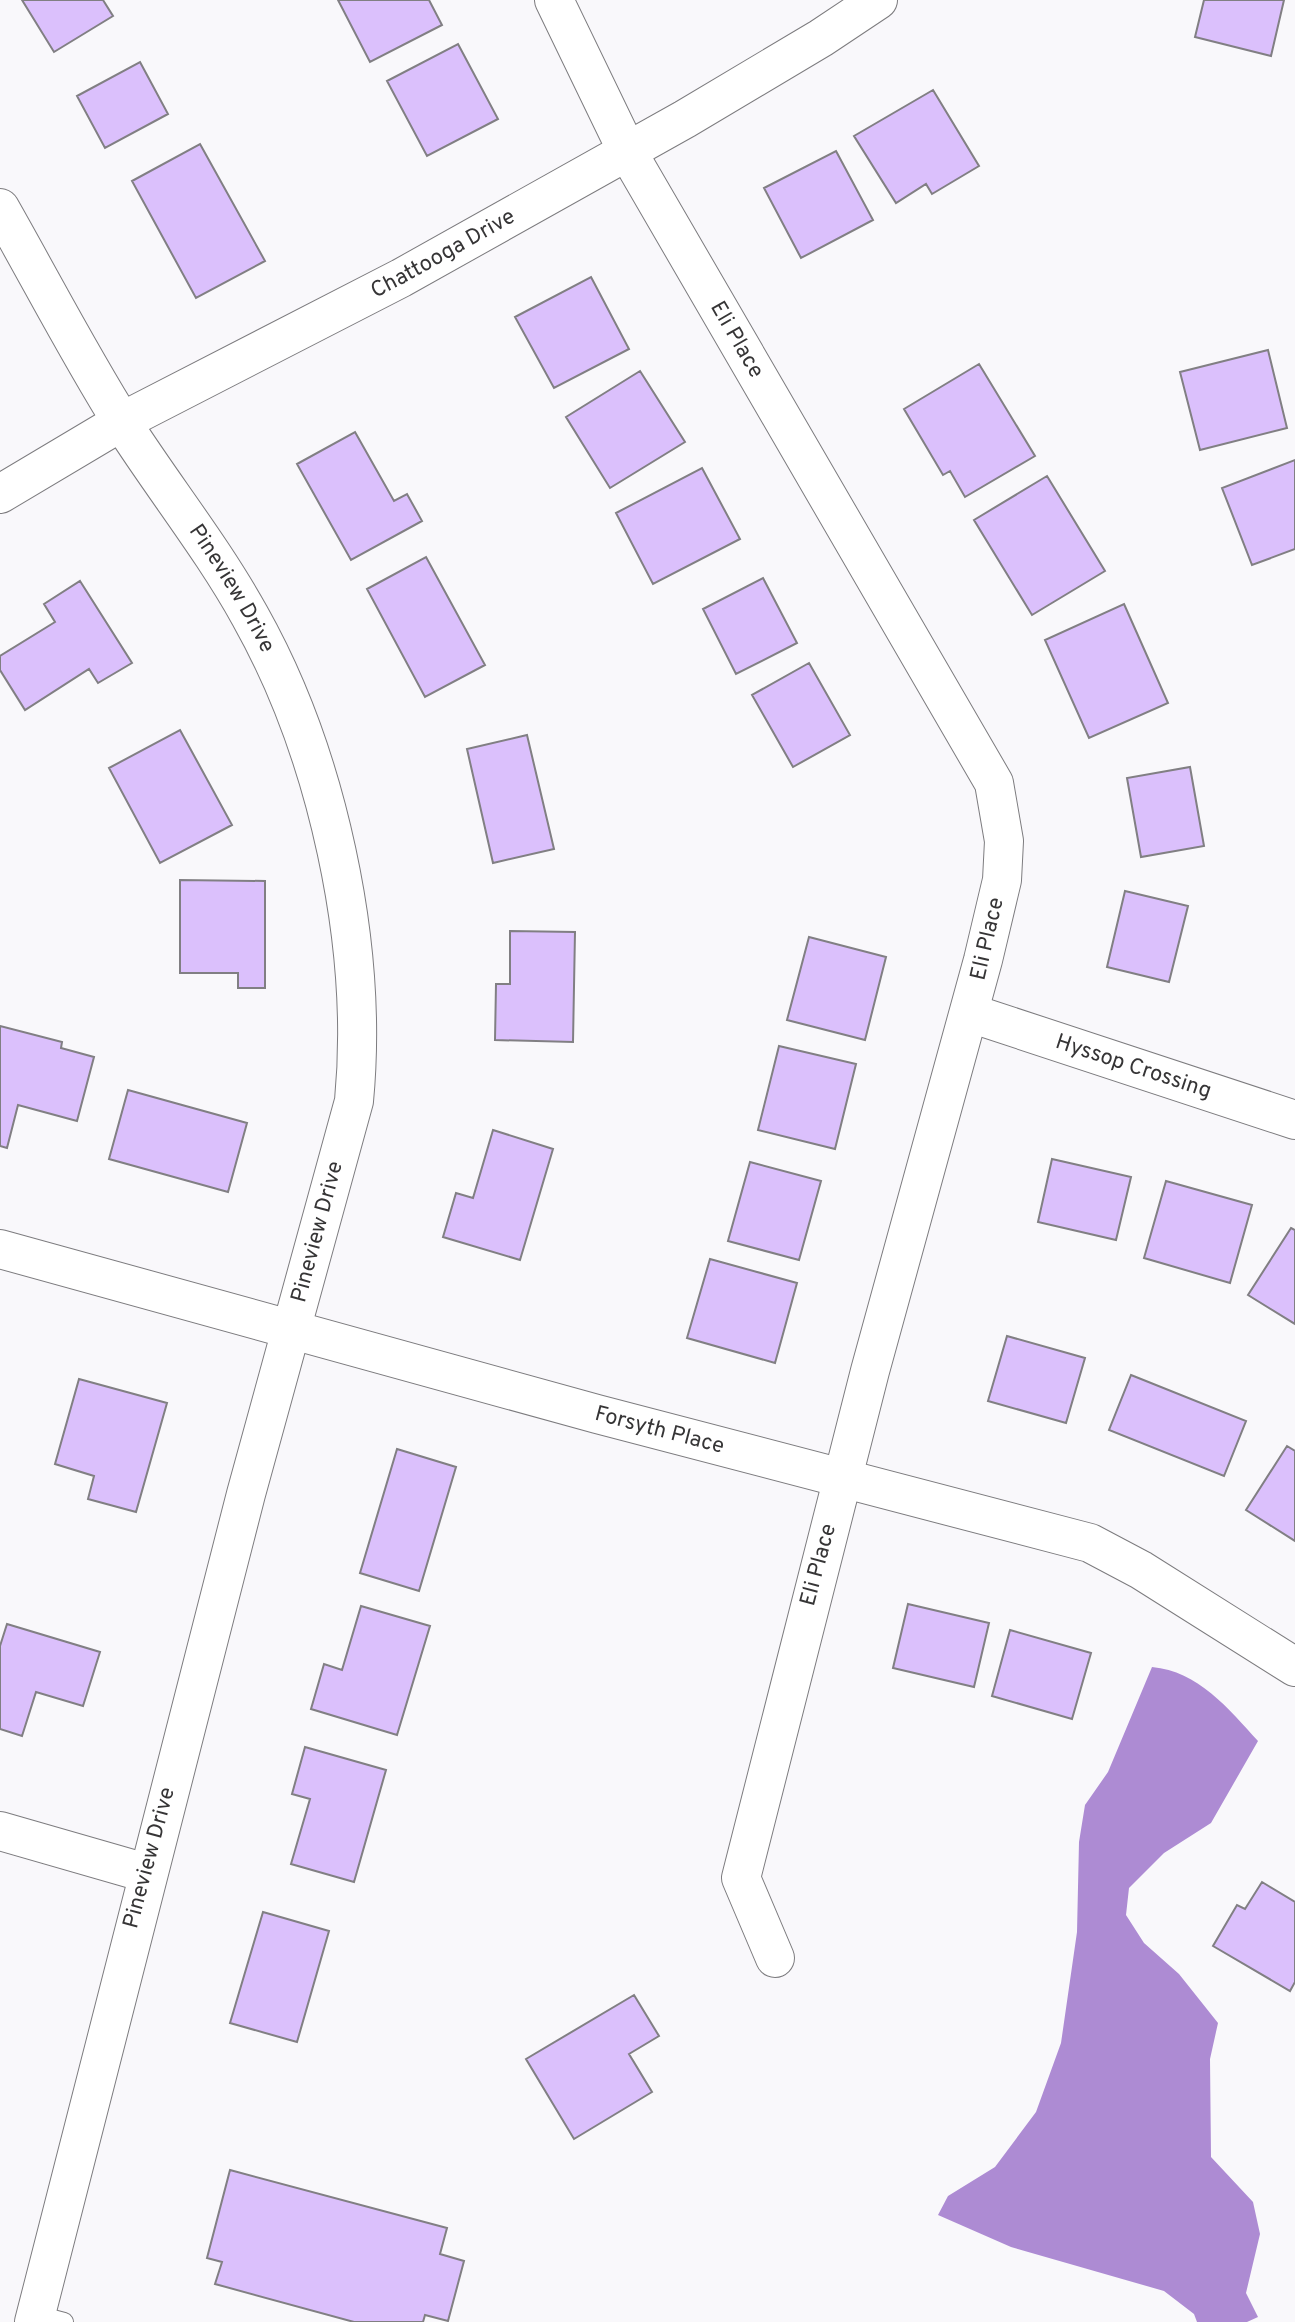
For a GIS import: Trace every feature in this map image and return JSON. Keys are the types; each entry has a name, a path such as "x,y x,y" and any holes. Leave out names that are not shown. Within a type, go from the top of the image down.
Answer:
{"street":[{"name":"Eli Place","path":"554,0 627,151 994,783 1004,841 1002,880 970,1013 843,1477 741,1878 775,1958"},
{"name":"Chattooga Drive","path":"0,494 121,422 401,278 627,151 808,47 878,0"},
{"name":"Pineview Drive","path":"0,208 121,422 249,614 288,691 318,772 331,828 350,943 358,1058 354,1101 146,1873 40,2320"},
{"name":"Hyssop Crossing","path":"970,1013 1295,1120"},
{"name":"Forsyth Place","path":"0,1249 1090,1543 1141,1570 1295,1667"},
{"path":"0,1831 146,1873"}],"shaded area":[{"path":"1152,1667 1169,1670 1198,1684 1224,1705 1258,1741 1211,1823 1164,1853 1129,1888 1126,1915 1144,1943 1179,1974 1218,2023 1210,2059 1211,2157 1253,2202 1260,2234 1246,2293 1258,2317 1247,2322 1197,2322 1194,2314 1164,2291 1011,2247 938,2215 948,2196 995,2167 1036,2112 1061,2043 1077,1932 1079,1842 1085,1805 1108,1772"}],"building":[{"path":"22,0 103,0 113,16 54,52"},
{"path":"338,0 429,0 442,25 370,62"},
{"path":"1204,0 1284,0 1271,56 1195,37"},
{"path":"458,44 498,119 427,156 387,81"},
{"path":"140,62 168,114 105,148 77,96"},
{"path":"933,90 979,166 932,194 926,184 896,203 854,136"},
{"path":"200,144 265,261 196,298 132,181"},
{"path":"836,151 873,220 801,258 764,188"},
{"path":"591,277 629,349 554,388 515,317"},
{"path":"1268,350 1287,428 1200,450 1180,372"},
{"path":"979,364 1035,456 965,497 950,471 943,475 904,409"},
{"path":"640,371 685,442 610,488 566,417"},
{"path":"355,432 394,501 407,494 422,521 351,560 297,464"},
{"path":"1295,460 1295,549 1252,565 1222,488"},
{"path":"702,468 740,539 653,584 616,513"},
{"path":"1047,476 1105,571 1032,615 974,520"},
{"path":"426,557 485,665 425,697 367,589"},
{"path":"763,578 797,643 736,674 703,609"},
{"path":"80,581 132,663 98,683 89,669 25,710 0,670 0,656 55,622 44,604"},
{"path":"1124,604 1168,703 1089,738 1045,640"},
{"path":"809,663 850,735 793,767 752,695"},
{"path":"180,730 232,825 160,863 109,768"},
{"path":"527,735 554,849 493,863 467,749"},
{"path":"1190,767 1204,846 1141,857 1127,778"},
{"path":"180,880 265,881 265,988 238,988 238,973 180,973"},
{"path":"1125,891 1188,906 1169,982 1107,967"},
{"path":"510,931 575,932 573,1042 495,1040 496,984 510,984"},
{"path":"809,937 886,957 865,1040 787,1020"},
{"path":"0,1026 62,1042 61,1048 94,1057 77,1121 18,1105 7,1148 0,1146"},
{"path":"779,1046 856,1064 835,1149 758,1130"},
{"path":"128,1090 247,1123 228,1192 109,1159"},
{"path":"493,1130 553,1149 520,1260 443,1237 456,1193 473,1198"},
{"path":"1052,1159 1131,1177 1116,1240 1038,1222"},
{"path":"750,1162 821,1181 799,1260 728,1241"},
{"path":"1166,1181 1252,1205 1230,1283 1144,1258"},
{"path":"1291,1228 1295,1230 1295,1324 1248,1295"},
{"path":"710,1259 797,1283 775,1363 687,1338"},
{"path":"1007,1336 1085,1358 1066,1423 988,1401"},
{"path":"1131,1375 1246,1421 1224,1476 1109,1430"},
{"path":"79,1379 167,1403 136,1512 88,1499 94,1476 55,1464"},
{"path":"1287,1446 1295,1451 1295,1541 1246,1510"},
{"path":"397,1449 456,1467 419,1591 360,1573"},
{"path":"908,1604 989,1623 974,1687 893,1668"},
{"path":"361,1606 430,1626 397,1735 311,1709 324,1664 342,1670"},
{"path":"7,1624 100,1652 83,1706 36,1692 22,1736 0,1729 0,1646"},
{"path":"1010,1630 1091,1653 1072,1719 992,1696"},
{"path":"305,1747 386,1770 354,1882 291,1864 310,1799 292,1794"},
{"path":"1262,1882 1295,1902 1295,1982 1290,1991 1213,1946 1237,1905 1245,1909"},
{"path":"263,1912 329,1931 297,2042 230,2023"},
{"path":"634,1995 659,2036 629,2054 652,2092 574,2139 526,2059"},
{"path":"230,2170 447,2228 440,2254 464,2261 448,2321 425,2315 423,2322 354,2322 215,2284 222,2262 207,2258"}]}
